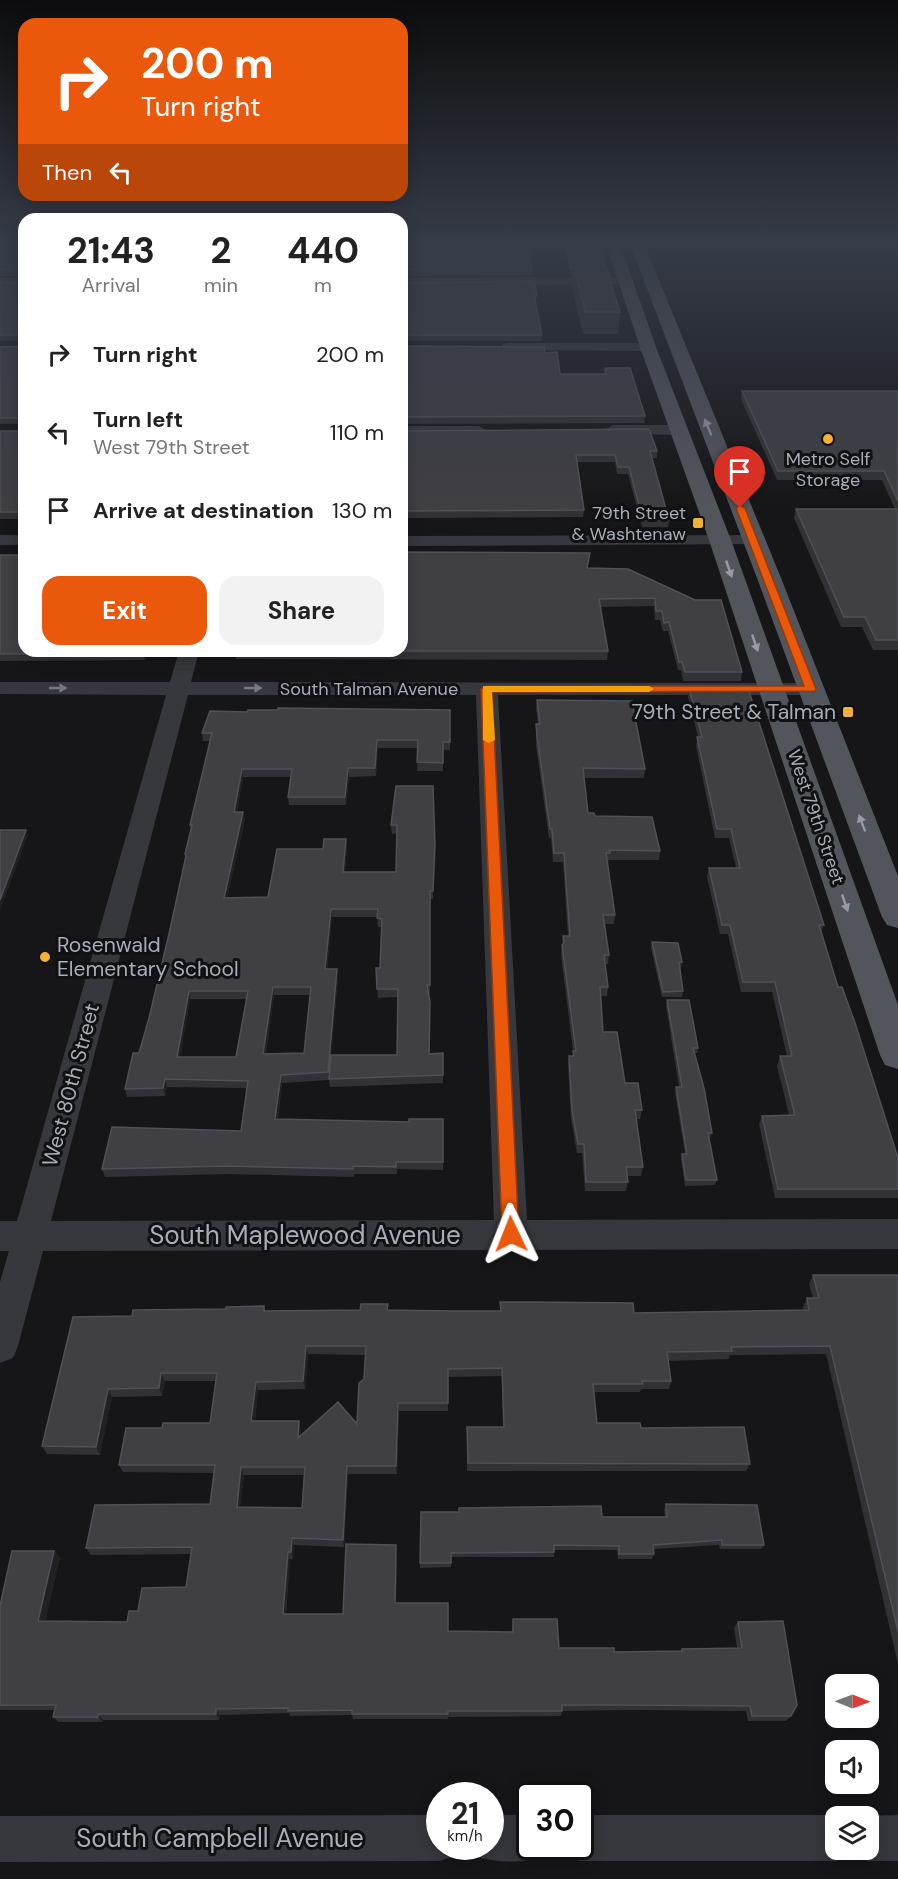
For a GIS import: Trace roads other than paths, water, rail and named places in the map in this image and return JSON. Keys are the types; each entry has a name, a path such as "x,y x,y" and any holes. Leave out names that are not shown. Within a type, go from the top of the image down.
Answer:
{"main road":[{"name":"West 79th Street","path":"642,329 720,540 898,1055"},
{"name":"West 79th Street","path":"671,329 898,917"}],"street":[{"path":"493,347 648,347"},
{"path":"598,430 678,430"},
{"path":"408,431 495,431"},
{"path":"0,540 18,540"},
{"path":"408,541 753,540"},
{"name":"West 80th Street","path":"0,1346 15,1236 187,657"},
{"name":"South Talman Avenue","path":"0,688 811,689"},
{"path":"487,689 511,1234"},
{"name":"South Maplewood Avenue","path":"15,1236 898,1234"},
{"name":"South Campbell Avenue","path":"0,1839 426,1838"},
{"path":"594,1838 825,1838"},
{"path":"879,1838 898,1838"}],"place":[{"name":"Metro Self Storage","path":"828,439"},
{"name":"79th Street & Washtenaw","path":"698,523"},
{"name":"79th Street & Talman","path":"848,712"},
{"name":"Rosenwald Elementary School","path":"45,957"}]}
